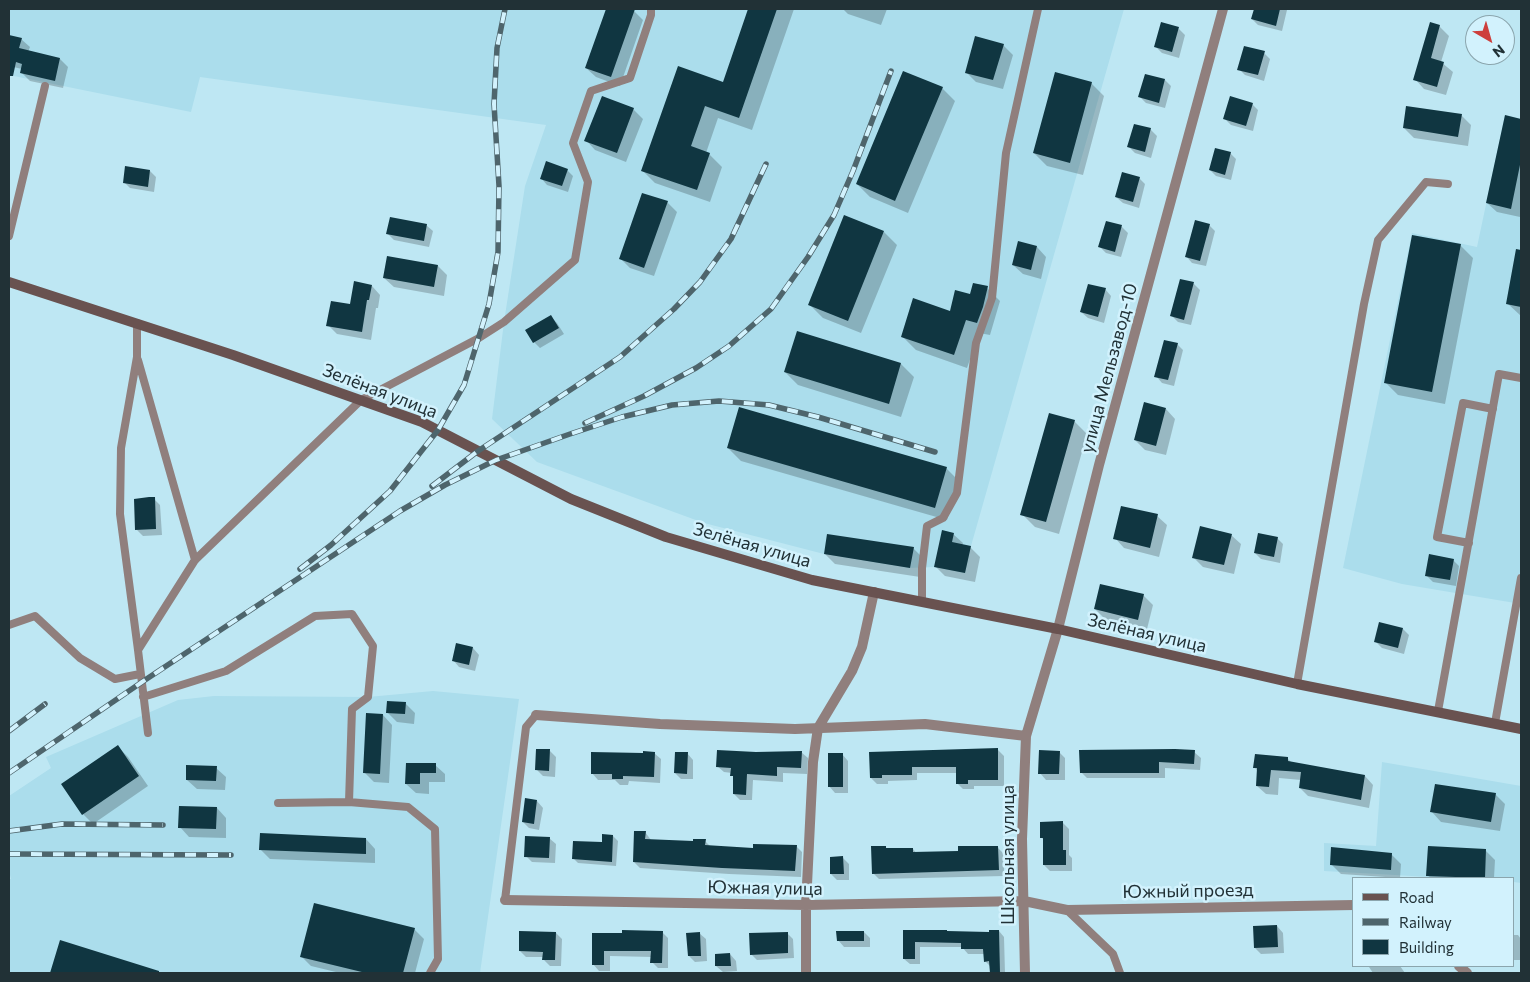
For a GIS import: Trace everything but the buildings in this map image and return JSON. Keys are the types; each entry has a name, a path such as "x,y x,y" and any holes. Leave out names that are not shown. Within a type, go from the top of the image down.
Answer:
{"street":[{"name":"улица Мельзавод-10","path":"1026,736 1058,629 1099,465 1223,9"},
{"name":"Зелёная улица","path":"9,282 233,355 422,422 571,499 666,537 812,580 1058,629 1297,684 1521,729"},
{"path":"806,973 806,905 813,762 818,728 852,671 862,647 874,592"},
{"path":"536,715 660,724 795,729 925,724 1026,736"},
{"name":"Школьная улица","path":"1025,973 1022,839 1026,736"},
{"name":"Южная улица","path":"504,900 806,905 1024,901"},
{"name":"Южный проезд","path":"1024,901 1067,910 1352,905"}],"lane":[{"path":"138,650 194,560 361,400 479,338 504,322 575,260 588,182 573,143 591,91 630,78 651,15 651,9"},
{"path":"922,602 922,568 927,526 943,518 957,493 976,343 992,298 1006,153 1038,9"},
{"path":"9,236 45,86"},
{"path":"1297,684 1364,304 1378,240 1426,182 1448,184"},
{"path":"136,323 137,357 121,448 120,514 148,733"},
{"path":"137,357 194,560"},
{"path":"1438,711 1499,374 1521,378"},
{"path":"1469,543 1437,537 1463,403 1493,409"},
{"path":"1494,723 1521,578"},
{"path":"143,698 226,671 315,616 352,614 373,646 368,697 352,709 349,802"},
{"path":"9,625 35,616 80,658 114,679 140,674"},
{"path":"504,900 526,727 536,715"},
{"path":"278,803 349,802 408,807 435,829 438,959 430,973"},
{"path":"1067,910 1113,954 1120,973"}],"shaded area":[{"path":"9,9 1124,9 971,546 965,573 934,567 910,568 824,554 704,523 537,462 492,419 504,322 525,186 546,125 200,77 191,112 9,75"},
{"path":"1505,115 1521,119 1521,604 1402,584 1343,568 1412,233 1477,247"},
{"path":"433,691 519,699 480,973 9,973 9,879 11,879 9,871 9,796 51,768 46,757 178,700 214,696 368,697"},
{"path":"1382,762 1521,786 1521,883 1515,882 1515,877 1429,877 1324,871 1324,843 1376,846"}],"railway":[{"path":"300,569 331,545 390,491 438,430 464,385 489,304 498,252 499,186 494,104 497,48 505,9"},
{"path":"585,423 644,396 696,368 729,346 771,309 808,257 834,215 891,71"},
{"path":"432,486 478,451 620,357 674,309 700,282 731,239 766,164"},
{"path":"9,773 142,682 400,511 445,485 496,460 570,434 622,417 672,405 719,401 769,405 818,417 935,452"},
{"path":"9,731 45,704"},
{"path":"9,831 62,824 163,825"},
{"path":"9,854 231,855"}]}
